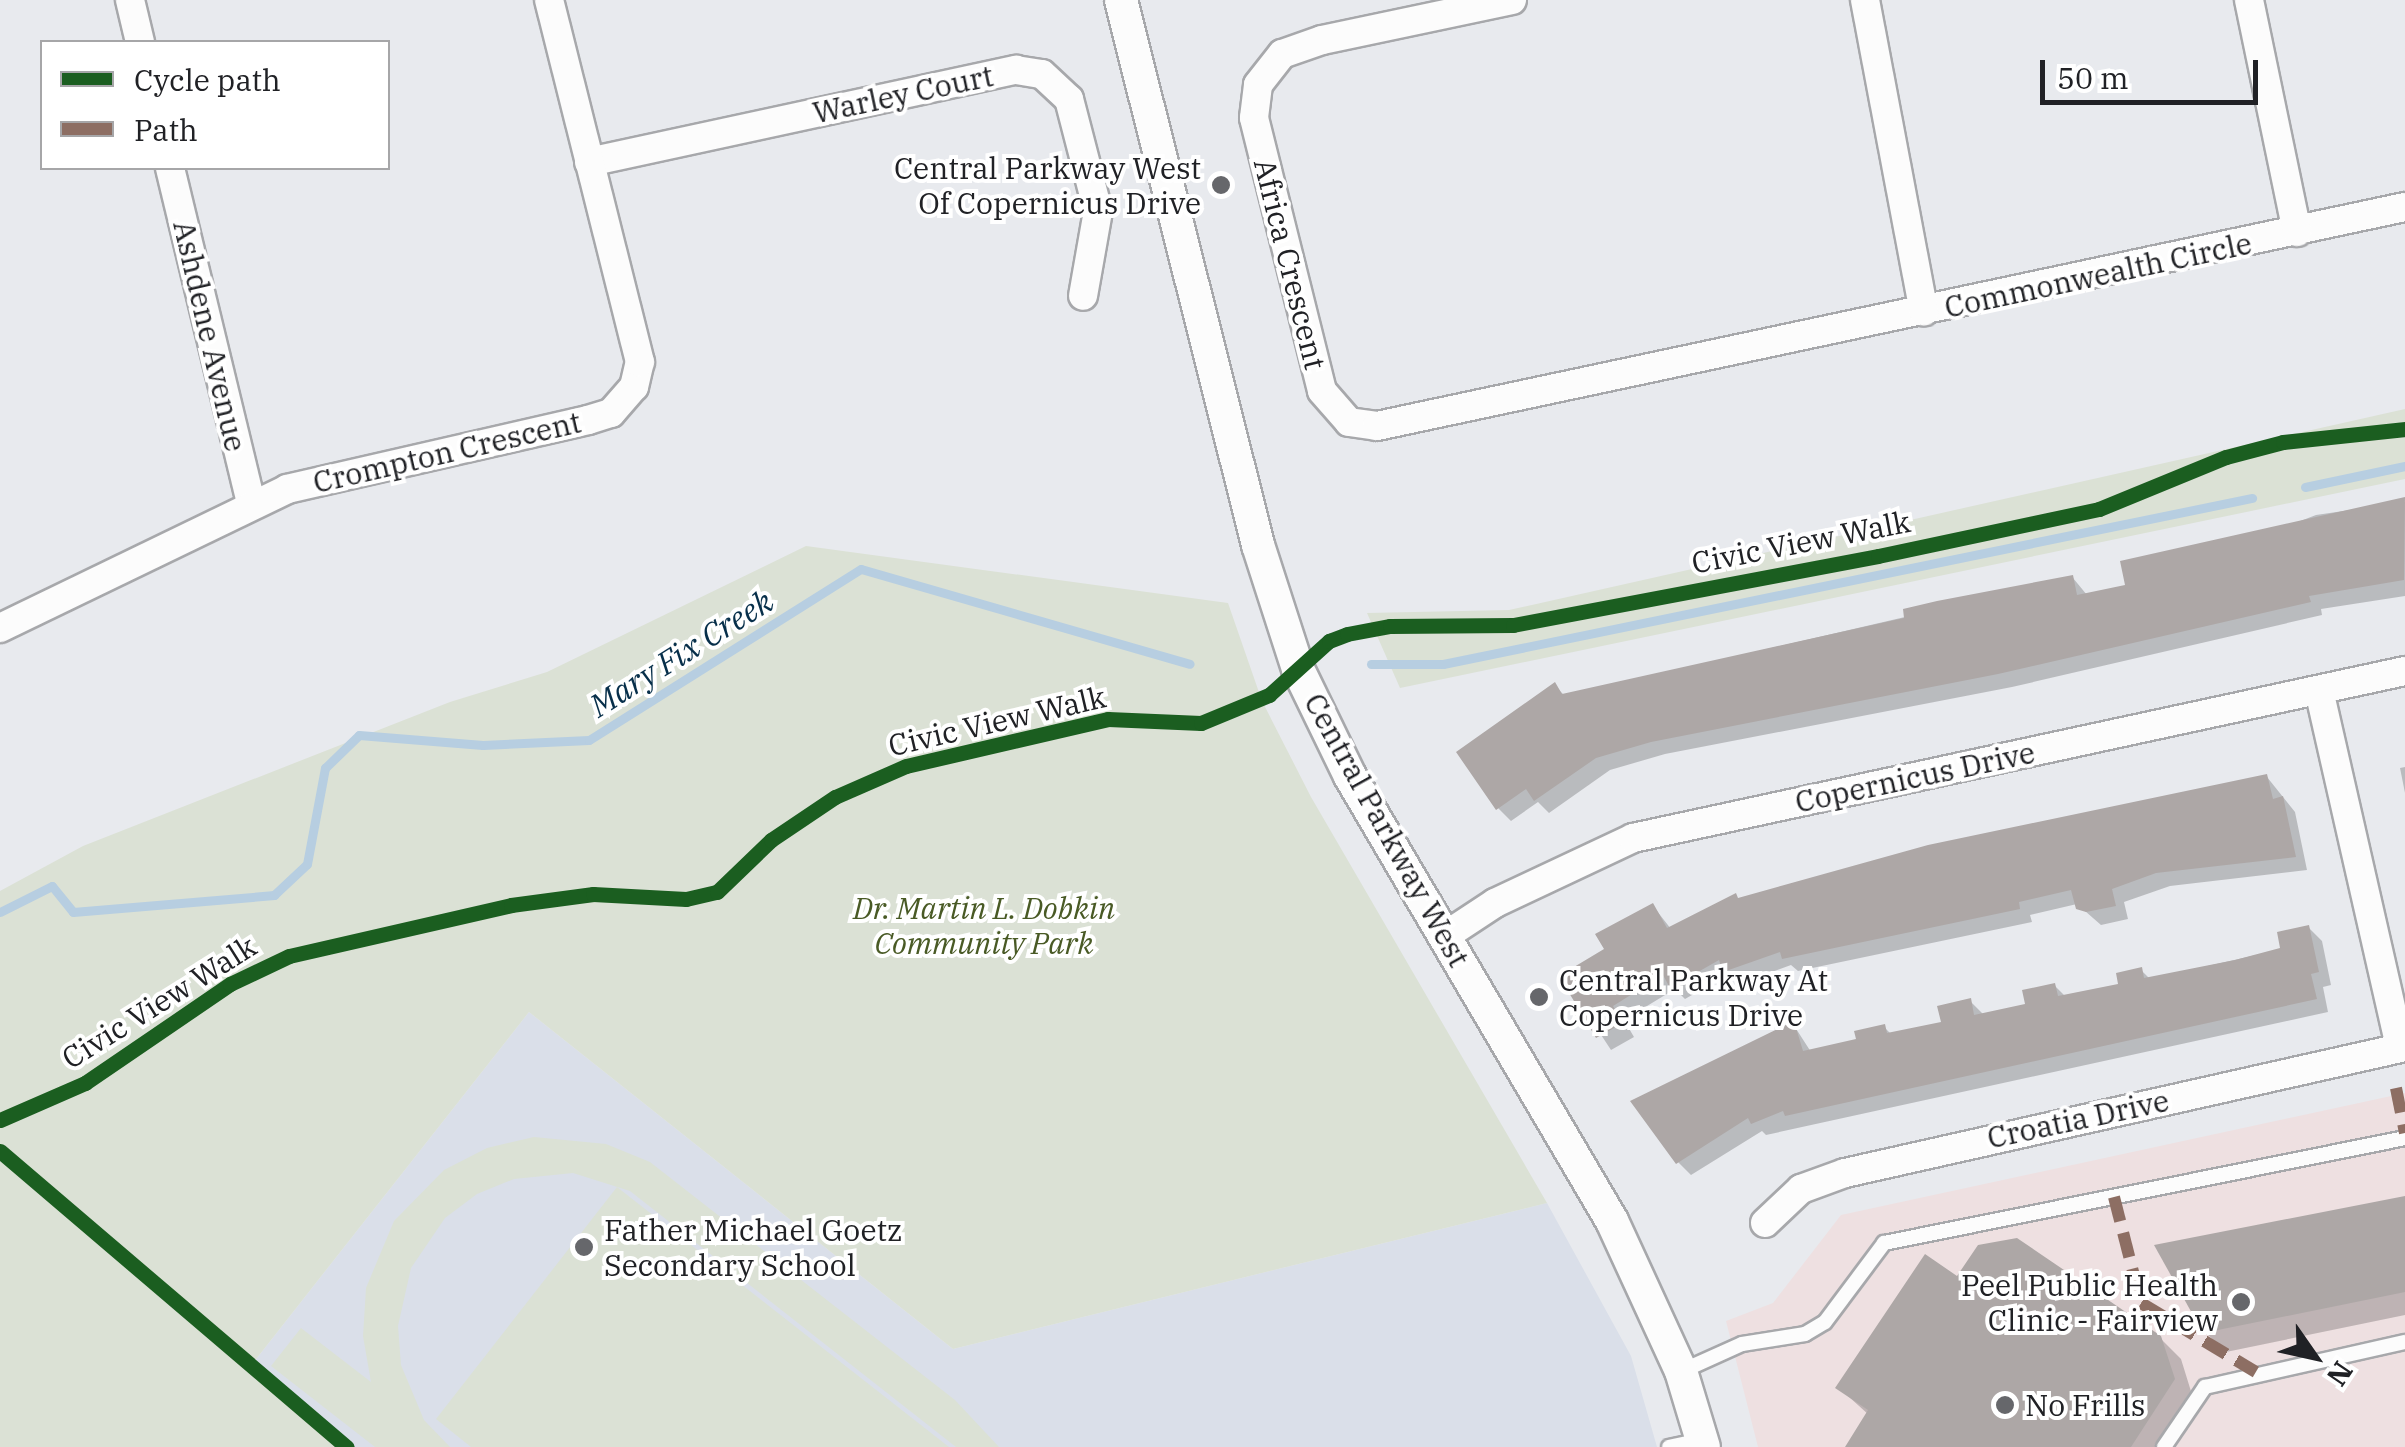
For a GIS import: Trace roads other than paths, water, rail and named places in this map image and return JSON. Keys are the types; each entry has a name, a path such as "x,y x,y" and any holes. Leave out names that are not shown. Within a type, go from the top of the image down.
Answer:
{"street":[{"path":"130,0 140,40"},
{"name":"Crompton Crescent","path":"0,628 286,490 610,413 634,387 640,362 548,0"},
{"name":"Central Parkway West","path":"1122,0 1258,544 1298,669 1350,776 1612,1221 1681,1371 1703,1443"},
{"name":"Africa Crescent","path":"1512,0 1322,40 1282,54 1258,85 1254,118 1322,391 1349,422 1378,426 1924,311"},
{"name":"Commonwealth Circle","path":"1865,0 1924,311 2405,207"},
{"path":"2249,0 2297,232"},
{"name":"Warley Court","path":"589,162 1016,70 1042,74 1069,98 1098,211 1083,296"},
{"name":"Ashdene Avenue","path":"170,170 251,504"},
{"name":"Copernicus Drive","path":"1445,936 1495,903 1633,838 2405,671"},
{"path":"2319,690 2403,1047"},
{"name":"Croatia Drive","path":"1765,1222 1801,1188 1845,1172 2403,1047"}],"lane":[{"path":"1681,1371 1742,1344 1804,1334 1825,1322 1884,1243 2405,1138"},
{"path":"2164,1447 2205,1387 2405,1342"},
{"path":"1669,1447 1703,1443"}],"waterway":[{"name":"Mary Fix Creek","path":"2305,487 2405,466"},
{"name":"Mary Fix Creek","path":"1371,664 1443,664 2252,498"},
{"name":"Mary Fix Creek","path":"0,912 52,886 73,912 274,895 307,864 325,768 359,735 483,745 589,740 861,569 1190,664"}],"place":[{"name":"Central Parkway West Of Copernicus Drive","path":"1221,185"},
{"name":"Central Parkway At Copernicus Drive","path":"1539,997"},
{"name":"Father Michael Goetz Secondary School","path":"584,1247"},
{"name":"Peel Public Health Clinic - Fairview","path":"2241,1302"},
{"name":"No Frills","path":"2005,1405"}],"park label":[{"name":"Dr. Martin L. Dobkin Community Park","path":"984,925"}]}
